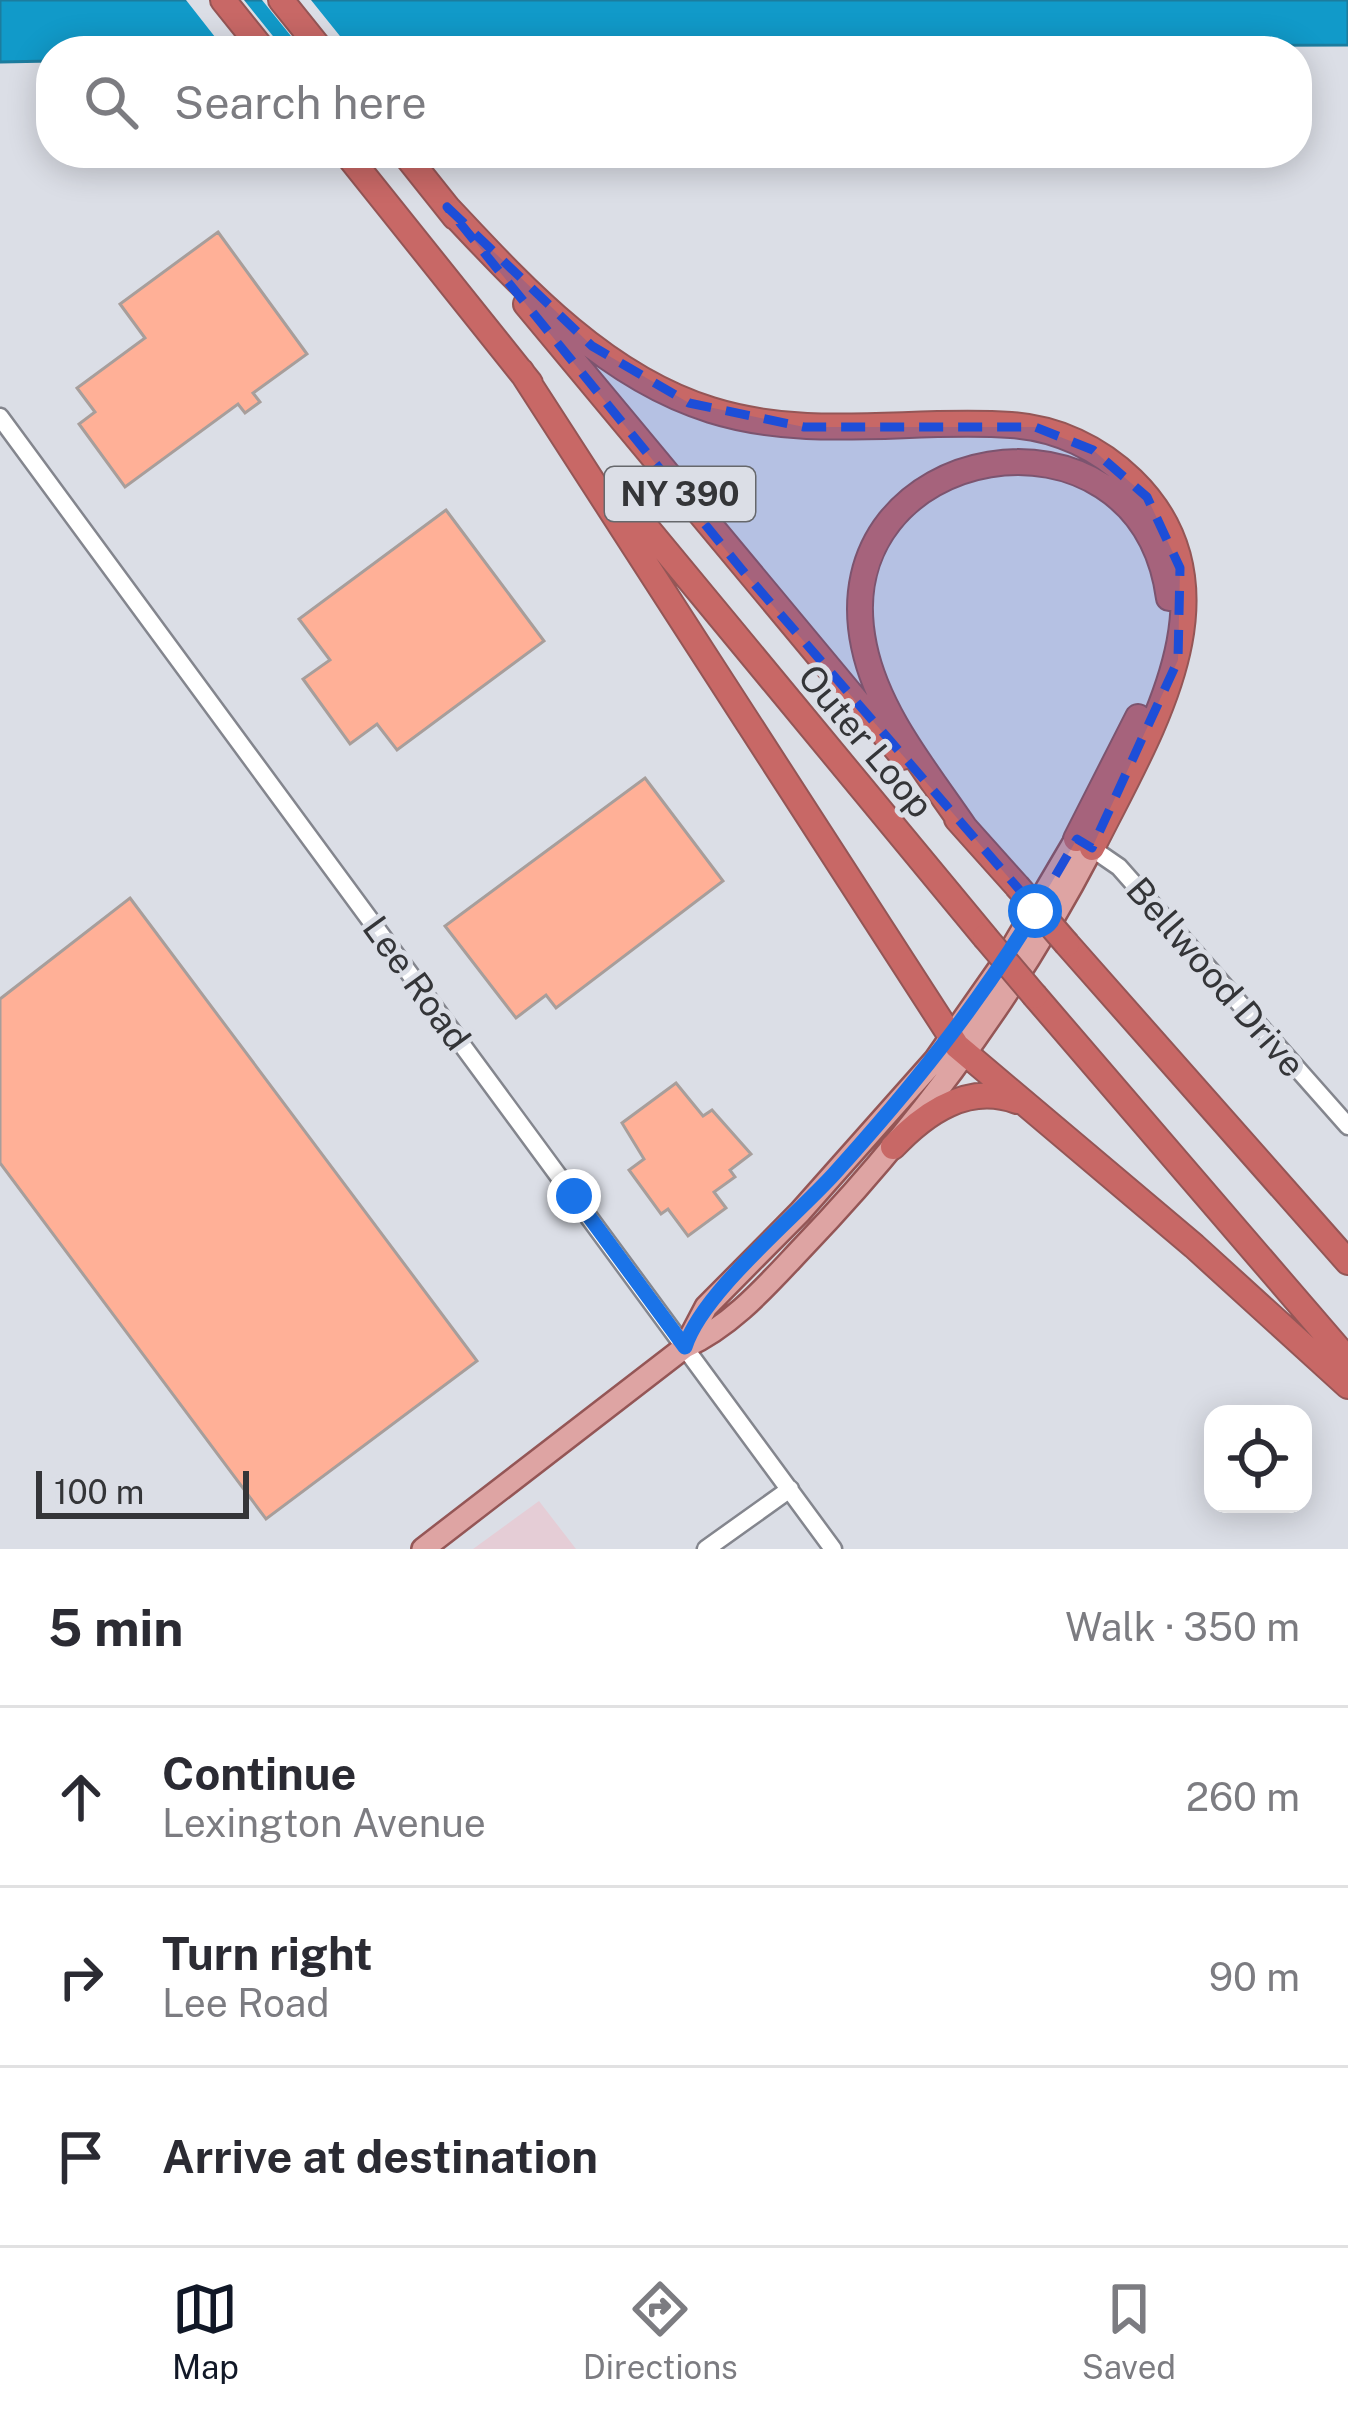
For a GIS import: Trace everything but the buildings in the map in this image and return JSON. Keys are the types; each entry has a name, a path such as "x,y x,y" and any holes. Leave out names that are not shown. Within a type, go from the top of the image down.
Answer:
{"highway":[{"path":"223,0 252,36"},
{"path":"281,0 310,36"},
{"name":"Outer Loop","path":"358,168 809,730 1348,1360"},
{"name":"Outer Loop","path":"416,168 743,571 1348,1262"},
{"path":"447,207 592,346 689,403 804,428 1035,428 1094,450 1136,483 1176,550 1184,632 1157,714 1084,843"},
{"path":"521,371 958,1046 1239,1286 1348,1386"},
{"path":"965,828 878,688 862,636 863,589 883,534 920,492 979,464 1030,460 1077,472 1121,502 1155,547 1170,599 1169,638 1156,679 1084,843"},
{"path":"893,1147 931,1114 964,1098 999,1096 1027,1107"}],"main road":[{"path":"423,1549 748,1304 893,1147 1084,843"},
{"path":"685,1347 706,1306 958,1046"}],"street":[{"name":"Lee Road","path":"0,417 833,1549"},
{"name":"Bellwood Drive","path":"1084,843 1124,872 1348,1126"},
{"path":"706,1549 790,1489"}],"highlighted area":[{"path":"447,207 592,346 689,403 804,427 1035,427 1093,450 1147,497 1180,568 1178,660 1092,848 1077,839 1036,909 743,571"}],"shaded area":[{"path":"539,1501 576,1549 473,1549"}],"water":[{"path":"0,0 1348,0 1348,45 1312,45 1312,36 36,36 36,61 0,62"}],"pier":[{"path":"186,0 244,0 273,36 214,36"},
{"path":"262,0 311,0 340,36 291,36"}],"route":[{"path":"574,1196 685,1347 706,1306 800,1212 934,1060 1035,911"}]}
